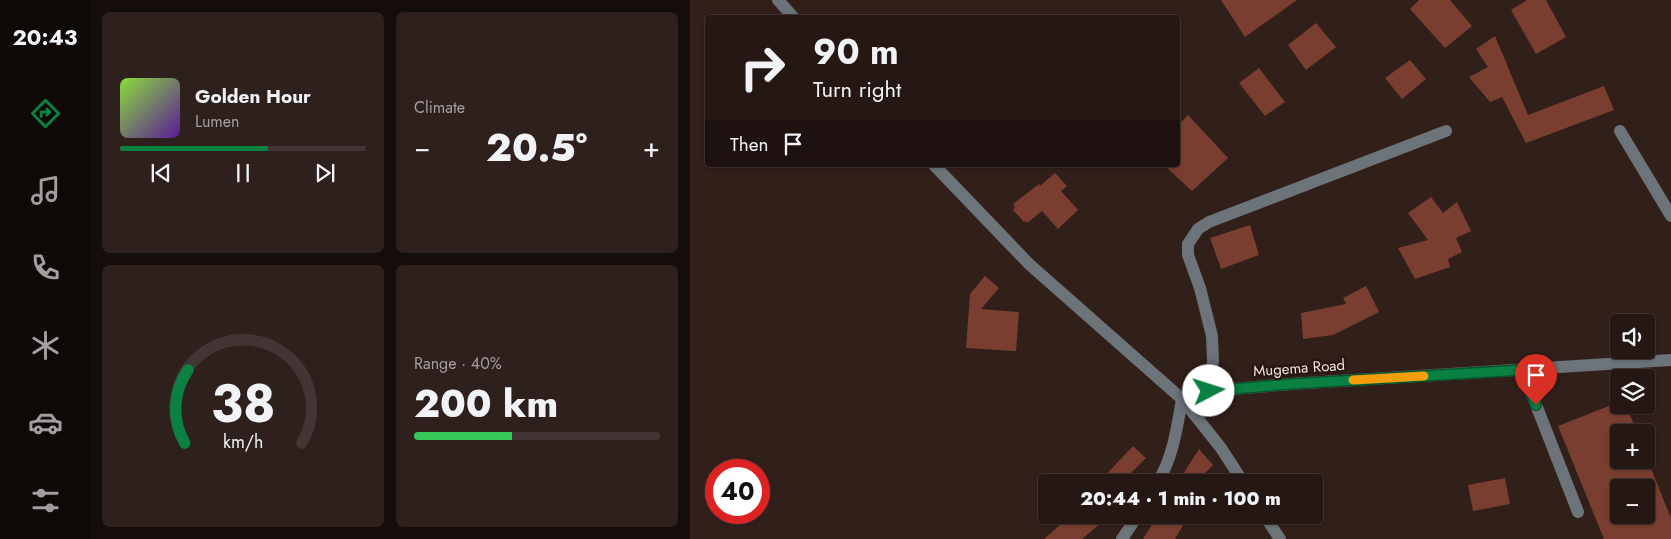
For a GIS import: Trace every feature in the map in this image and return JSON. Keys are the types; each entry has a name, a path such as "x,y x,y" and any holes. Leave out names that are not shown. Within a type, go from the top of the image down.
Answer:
{"street":[{"path":"778,0 791,15"},
{"path":"1209,391 1213,361 1212,336 1200,288 1188,255 1188,244 1198,229 1209,222 1446,131"},
{"path":"1620,131 1671,216"},
{"path":"936,167 1030,264 1182,399 1221,448 1238,474"},
{"name":"Mugema Road","path":"1182,399 1209,391 1291,384 1671,360"},
{"path":"1522,370 1578,512"},
{"path":"1163,474 1173,446 1182,399"},
{"path":"1122,539 1132,524"},
{"path":"1270,524 1280,539"}],"building":[{"path":"1221,0 1297,0 1245,37"},
{"path":"1419,0 1450,0 1472,26 1445,48 1410,9"},
{"path":"1527,0 1546,0 1566,37 1536,54 1511,10"},
{"path":"1316,23 1336,47 1306,70 1288,45"},
{"path":"1495,36 1528,115 1604,86 1614,110 1526,143 1502,97 1490,102 1469,77 1488,67 1476,49"},
{"path":"1410,60 1426,79 1402,99 1385,78"},
{"path":"1259,68 1285,102 1265,116 1239,83"},
{"path":"1188,115 1228,158 1192,191 1166,167 1180,167 1180,123"},
{"path":"1055,173 1067,186 1061,191 1078,210 1058,229 1042,211 1027,223 1026,221 1024,222 1013,210 1015,208 1013,204 1039,184 1040,186"},
{"path":"1431,197 1443,213 1457,202 1471,231 1456,238 1462,252 1448,259 1450,267 1415,279 1398,248 1428,240 1408,213"},
{"path":"1250,225 1259,255 1221,269 1210,238"},
{"path":"985,276 999,288 981,309 1019,312 1016,351 966,348 970,294"},
{"path":"1366,286 1379,312 1333,335 1303,339 1301,313 1346,304 1343,298"},
{"path":"1610,406 1610,414 1630,414 1634,424 1610,424 1610,469 1651,469 1671,518 1671,539 1604,539 1558,426"},
{"path":"1133,446 1146,458 1132,474 1107,474"},
{"path":"1199,449 1213,465 1204,474 1183,474"},
{"path":"1505,478 1510,504 1473,511 1468,485"},
{"path":"1061,524 1100,524 1082,539 1044,539"},
{"path":"1152,524 1184,524 1175,539 1143,539"}],"slow traffic":[{"path":"1353,380 1424,376"}],"route":[{"path":"1209,391 1522,370 1536,405"}]}
